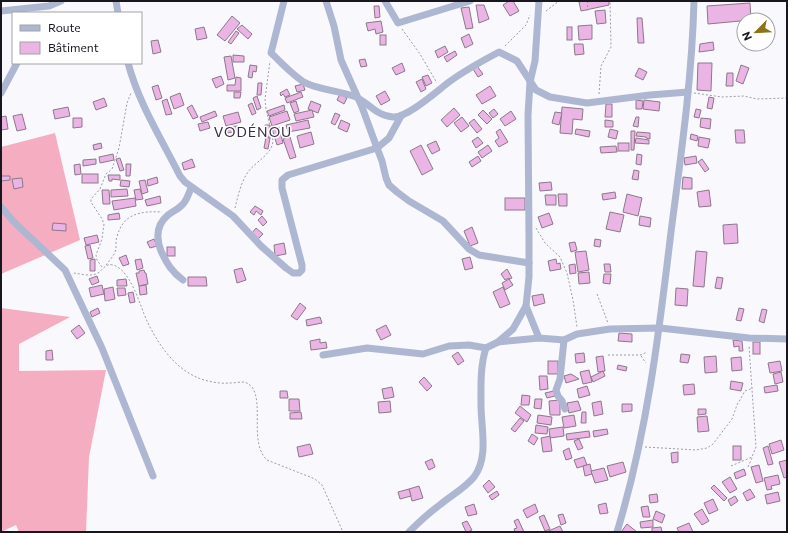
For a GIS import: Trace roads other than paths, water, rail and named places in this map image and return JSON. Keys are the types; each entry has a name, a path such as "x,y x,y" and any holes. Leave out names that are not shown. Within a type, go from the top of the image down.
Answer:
{"street":[{"path":"1,11 48,7 61,1"},
{"path":"116,1 118,12"},
{"path":"284,1 271,52 287,68 308,84 358,97 371,109 382,115 392,117 401,116"},
{"path":"326,1 334,26 341,60 358,97 389,184 409,201 442,221 469,249 479,255 529,263"},
{"path":"385,1 398,23 470,1"},
{"path":"538,338 526,306 529,263 528,115 530,82 535,61 539,1"},
{"path":"617,532 638,447 660,328 688,92 694,1"},
{"path":"128,64 135,86 147,114 180,176 191,188 232,216 261,246 293,273 299,273 302,270 302,265 282,188 282,180 288,175 376,148 389,138 401,116 465,71 499,52 517,61 536,90 550,97 587,103 688,92"},
{"path":"1,93 17,64"},
{"path":"184,280 169,267 158,244 157,234 163,220 184,204 191,188"},
{"path":"1,206 15,223 65,270 102,348 153,476"},
{"path":"323,355 367,348 424,354 450,346 469,345 486,348 498,342 513,329 526,306"},
{"path":"498,342 538,338 564,340 578,334 610,329 660,328 749,338 787,339"},
{"path":"564,340 560,379 556,390 565,409"},
{"path":"409,532 428,514 465,485 474,476 480,464 483,451 481,405 482,368 486,348"}],"district":[{"name":"VODÉNOU","path":"253,132"}]}
